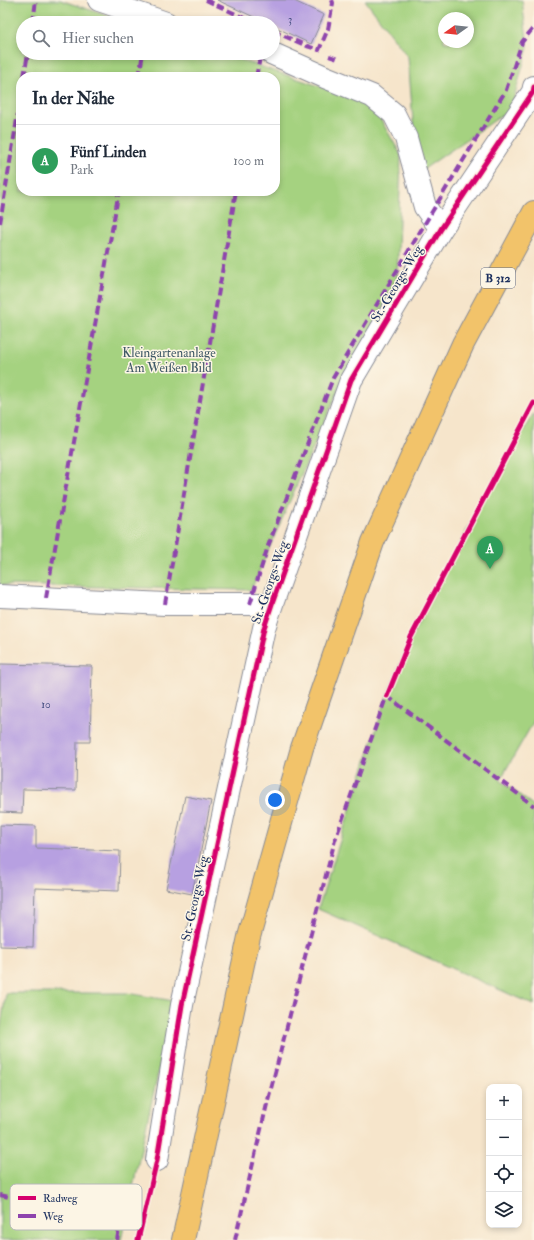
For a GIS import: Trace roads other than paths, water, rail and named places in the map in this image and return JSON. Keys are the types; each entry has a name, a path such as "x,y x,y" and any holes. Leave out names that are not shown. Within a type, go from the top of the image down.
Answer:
{"main road":[{"name":"B 312","path":"183,1240 249,937 304,741 373,542 463,344 534,212"}],"lane":[{"path":"99,0 146,16"},
{"path":"280,57 372,96 394,114 406,138 425,207 441,229"},
{"name":"St.-Georgs-Weg","path":"157,1160 182,1005 264,628 272,604 351,380 441,229 533,92 534,87"},
{"path":"0,596 165,604 272,604"}],"place":[{"name":"Fünf Linden","path":"490,569"}],"park label":[{"name":"Kleingartenanlage Am Weißen Bild","path":"169,360"}]}
